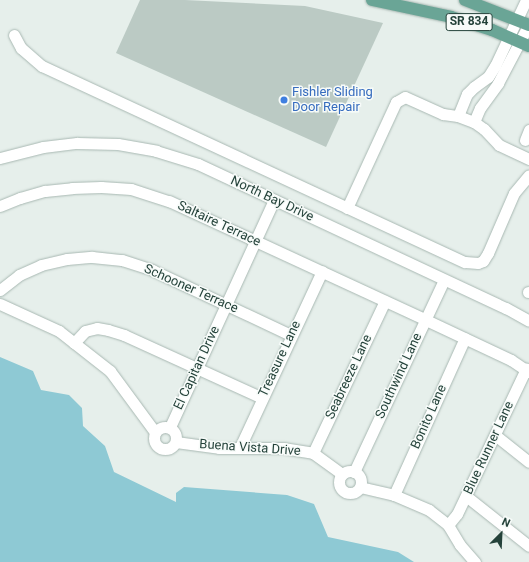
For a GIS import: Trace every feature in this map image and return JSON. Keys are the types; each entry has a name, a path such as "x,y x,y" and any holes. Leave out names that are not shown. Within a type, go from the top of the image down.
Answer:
{"main road":[{"name":"SR 834","path":"372,0 402,5 452,17 524,44"},
{"name":"SR 834","path":"465,0 529,24"}],"street":[{"path":"458,116 468,94 474,87 488,77 491,72 526,0"},
{"path":"474,122 480,108 498,84 524,44 529,24"},
{"path":"14,35 21,48 42,66 465,262 478,263 483,261 488,253 514,193 529,175"},
{"path":"347,208 396,102 401,98 406,97 443,114 458,116 474,122 484,129 499,145 529,159"},
{"name":"North Bay Drive","path":"0,158 43,147 77,143 118,144 156,151 198,164 529,321"},
{"name":"Saltaire Terrace","path":"0,206 20,198 45,191 102,187 131,189 169,201 322,271 465,338 528,371"},
{"name":"El Capitan Drive","path":"170,427 274,200"},
{"name":"Schooner Terrace","path":"0,290 19,275 41,265 67,259 92,257 122,260 152,270 291,335"},
{"name":"Treasure Lane","path":"240,447 322,271"},
{"name":"Southwind Lane","path":"354,472 444,280"},
{"name":"Seabreeze Lane","path":"313,453 385,301"},
{"path":"0,304 59,331 110,371 155,432 154,440 160,448 167,449 176,442 176,435 170,427 163,426 155,432"},
{"path":"74,343 85,331 97,328 108,330 124,335 262,398"},
{"name":"Bonito Lane","path":"394,495 465,338"},
{"name":"Blue Runner Lane","path":"448,524 458,514 495,435 528,371"},
{"path":"495,435 529,462"},
{"name":"Buena Vista Drive","path":"176,442 219,448 283,448 313,453 342,474"},
{"path":"348,471 354,472 360,477 360,487 351,494 341,490 338,483 342,474 348,471"},
{"path":"360,487 394,495 429,510 448,524 460,545 475,562"},
{"path":"466,496 529,546"}],"water":[{"path":"0,357 33,371 41,390 69,395 82,408 83,426 105,446 114,472 176,502 176,493 184,487 287,495 314,504 328,537 398,552 414,562 0,562"}],"building":[{"name":"Fishler Sliding Door Repair","path":"140,0 185,0 305,6 383,23 326,147 116,53"}],"place":[{"name":"Fishler Sliding Door Repair","path":"284,100"}]}
